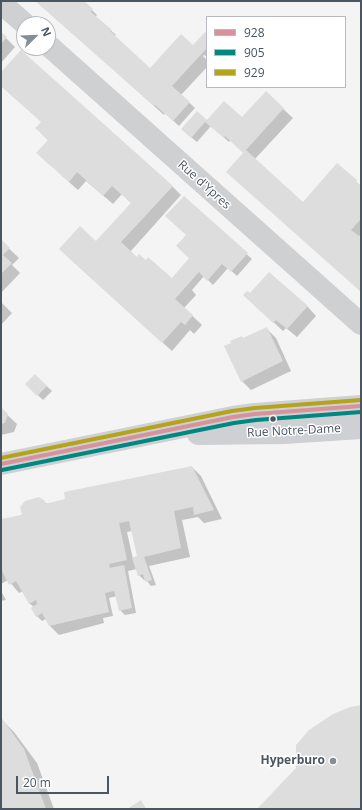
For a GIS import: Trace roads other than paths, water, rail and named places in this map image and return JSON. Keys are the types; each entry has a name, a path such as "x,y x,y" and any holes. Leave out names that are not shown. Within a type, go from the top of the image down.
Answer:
{"main road":[{"name":"Rue Notre-Dame","path":"1,464 101,443 255,414 361,406"},
{"name":"Rue Notre-Dame","path":"155,433 284,433 361,428"}],"street":[{"path":"1,3 16,16"},
{"name":"Rue d'Ypres","path":"56,52 361,324"}],"place":[{"name":"Hyperburo","path":"333,761"}]}
